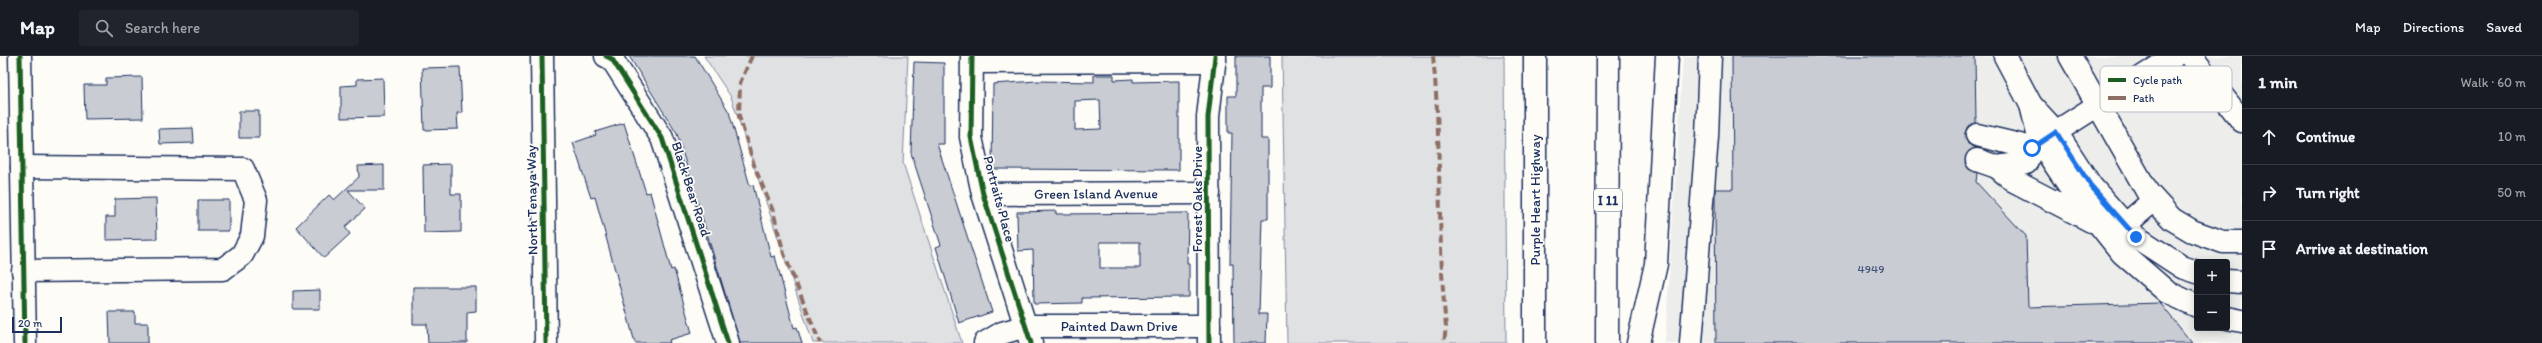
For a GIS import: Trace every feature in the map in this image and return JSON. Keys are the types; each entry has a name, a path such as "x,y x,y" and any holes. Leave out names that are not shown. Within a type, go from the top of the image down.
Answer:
{"main road":[{"path":"20,56 25,343"},
{"name":"North Tenaya Way","path":"542,56 546,343"},
{"name":"Black Bear Road","path":"606,56 612,59 662,138 728,343"},
{"name":"Purple Heart Highway","path":"1534,56 1535,343"},
{"name":"I 11","path":"1607,343 1608,56"},
{"path":"1638,343 1656,264 1667,56"},
{"path":"1691,343 1708,136 1710,56"},
{"path":"2005,56 2031,105 2043,140 2074,193 2122,252 2167,292 2194,305"},
{"path":"2070,56 2100,109"},
{"path":"2160,66 2175,56"},
{"path":"2191,56 2199,66"},
{"path":"972,59 1215,58"},
{"name":"Forest Oaks Drive","path":"1209,334 1208,117 1215,58"},
{"name":"Portraits Place","path":"972,59 971,137 983,194 1029,335"},
{"path":"2098,106 2043,140 2026,163 1987,163 2014,181 2052,199 2102,228"},
{"path":"2232,108 2242,121"},
{"path":"2101,112 2148,193 2172,219 2192,231 2223,242 2242,242"},
{"path":"1977,135 2043,140 2091,186 2136,237 2182,267 2194,271"},
{"path":"22,167 242,169 256,200 252,236 242,255 223,269 24,272"},
{"name":"Green Island Avenue","path":"983,194 1209,193"},
{"path":"2125,225 2154,200"},
{"path":"2230,281 2242,282"},
{"path":"2230,319 2242,321"},
{"name":"Painted Dawn Drive","path":"985,343 1002,333 1029,335 1209,334"}],"shaded area":[{"path":"704,56 908,56 903,163 962,343 813,343 731,97"},
{"path":"1282,56 1504,56 1506,343 1287,343"},
{"path":"1683,56 2242,56 2242,343 1665,343"}],"building":[{"path":"629,56 695,56 729,112 750,186 753,185 771,257 775,256 794,328 797,327 802,343 740,343 677,134"},
{"path":"1236,56 1270,56 1270,88 1261,88 1261,139 1268,139 1268,219 1262,219 1259,314 1267,314 1266,343 1234,343 1233,264 1230,264 1232,133 1228,133 1228,96 1236,96"},
{"path":"1732,56 1975,56 1976,123 1968,126 1965,133 1968,144 1977,148 1969,151 1965,163 1968,168 1977,173 1976,182 2026,236 2028,307 2160,303 2192,343 1716,343 1715,189 1733,189"},
{"path":"914,62 944,63 944,144 937,144 992,312 959,323 936,247 941,245 911,153"},
{"path":"460,67 462,113 457,113 458,129 424,130 422,68"},
{"path":"1094,75 1114,75 1114,80 1133,79 1133,82 1179,81 1179,170 992,169 993,84 1037,81 1094,82","holes":["1100,100 1101,129 1075,130 1075,101"]},
{"path":"142,77 143,118 85,119 84,85 106,85 106,78"},
{"path":"383,78 384,117 341,118 341,86 357,85 357,79"},
{"path":"239,111 259,111 259,138 239,138"},
{"path":"624,123 646,193 650,192 671,270 674,269 692,333 669,340 670,343 635,343 595,197 591,198 573,143 596,135 595,132"},
{"path":"193,128 194,143 160,144 159,129"},
{"path":"451,164 451,194 461,194 461,232 424,233 423,165"},
{"path":"384,165 384,190 348,190 365,209 345,227 350,234 324,258 296,227 329,195 334,200 359,177 358,166"},
{"path":"156,198 157,239 106,240 106,217 115,217 115,199"},
{"path":"198,200 229,200 229,231 198,231"},
{"path":"1056,211 1056,214 1188,213 1187,264 1189,264 1189,297 1082,298 1082,303 1034,304 1033,250 1018,251 1017,212","holes":["1100,242 1140,242 1140,268 1100,268"]},
{"path":"413,287 476,287 476,311 467,312 467,343 428,343 427,324 413,324"},
{"path":"320,290 320,309 293,309 293,291"},
{"path":"109,312 135,312 135,323 148,323 148,343 110,343"}],"marked path":[{"path":"752,56 740,83 739,116 755,168 773,211 784,254 820,343"},
{"path":"1433,56 1438,124 1441,259 1446,327 1444,343"}],"cycle path":[{"path":"20,56 25,343"},
{"path":"542,56 546,343"},
{"path":"606,56 612,59 662,138 728,343"},
{"path":"972,56 971,137 983,194 1031,343"},
{"path":"1209,343 1208,117 1215,56"}],"route":[{"path":"2032,148 2056,132 2091,186 2136,237"}]}
